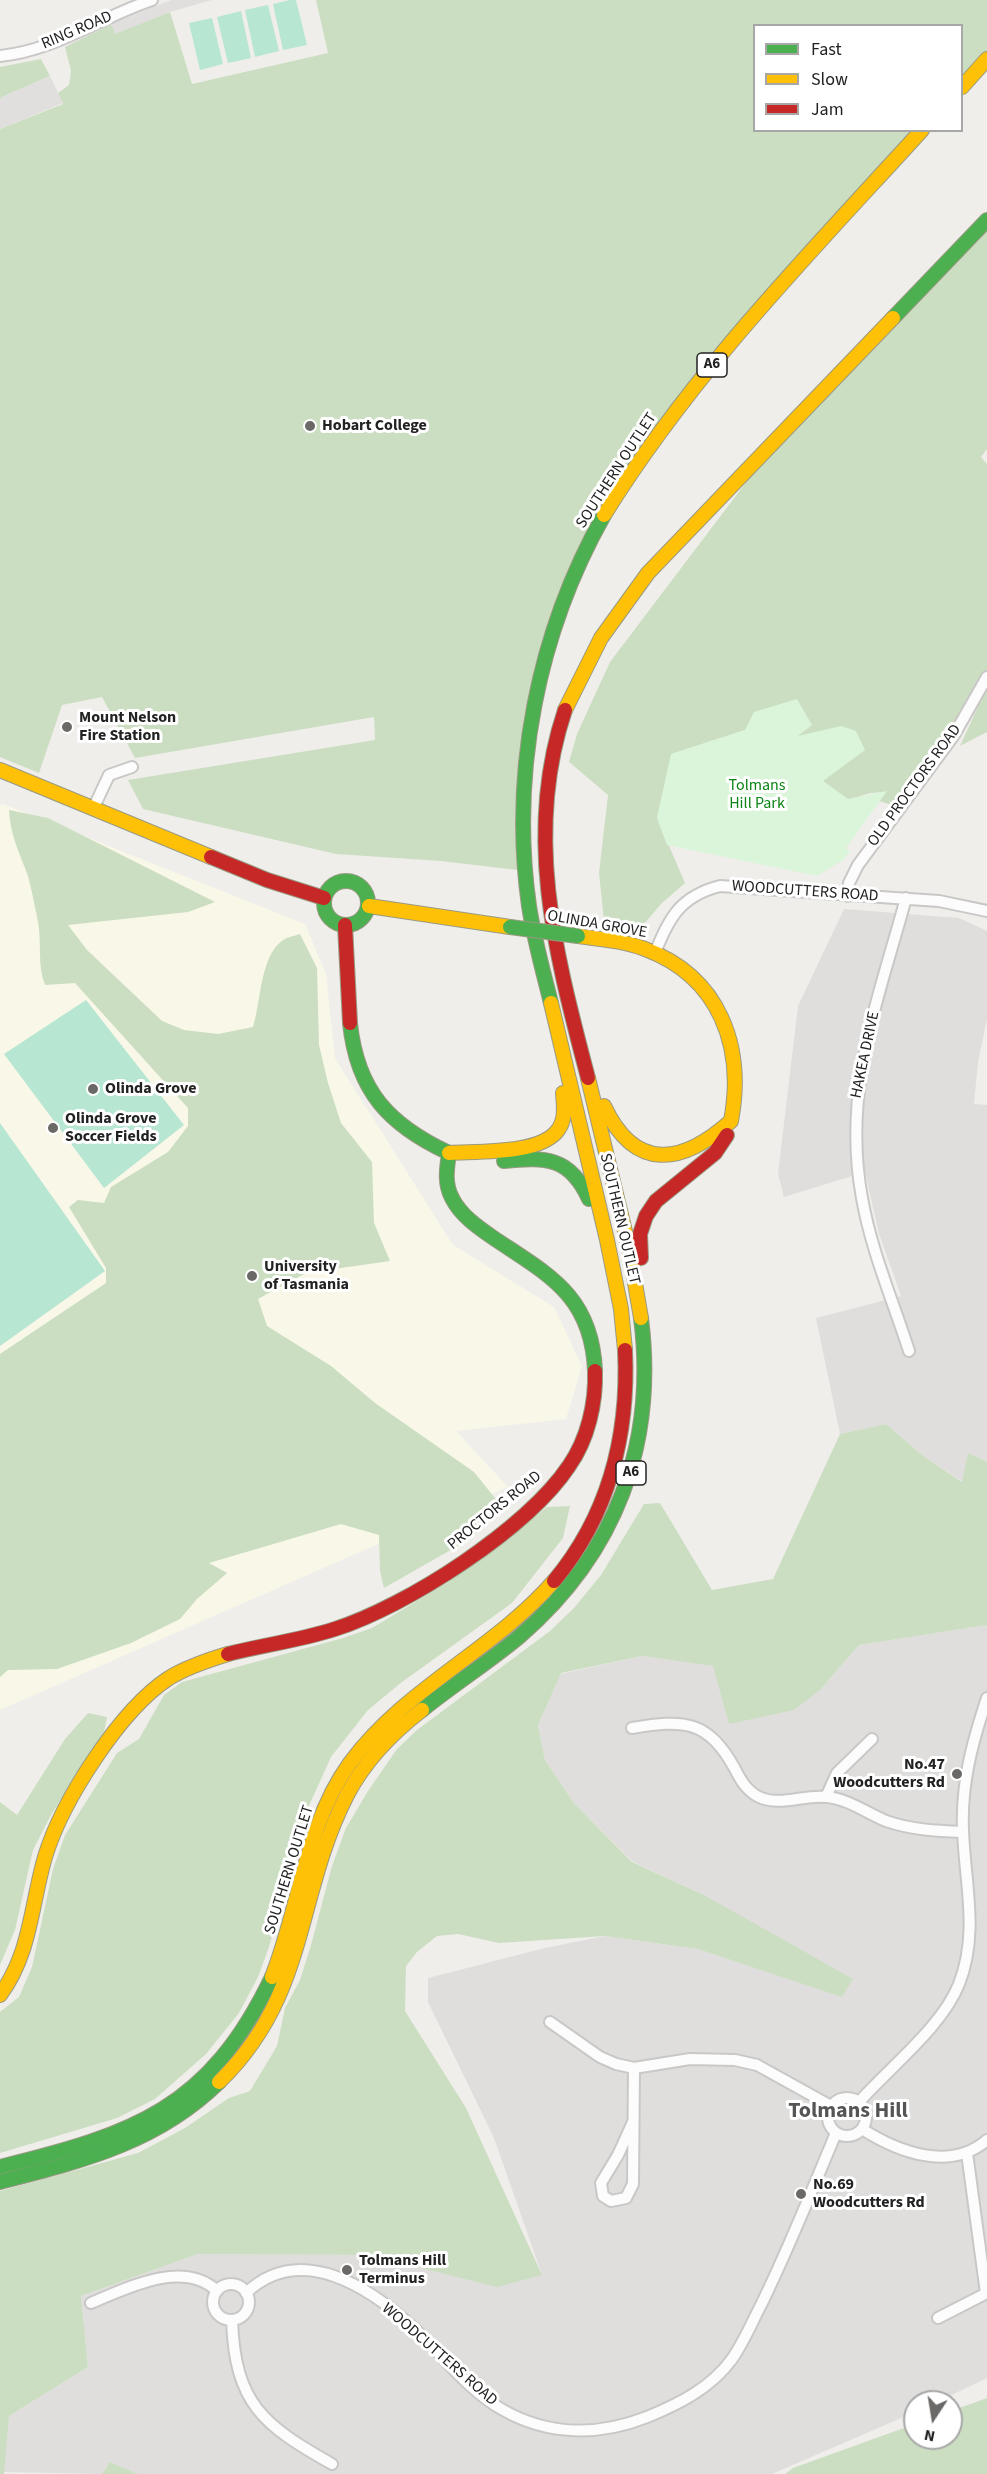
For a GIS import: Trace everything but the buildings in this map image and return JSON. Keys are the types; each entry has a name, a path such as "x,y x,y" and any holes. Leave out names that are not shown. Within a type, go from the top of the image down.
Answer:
{"main road":[{"path":"963,86 987,59"},
{"name":"SOUTHERN OUTLET","path":"0,2167 87,2144 140,2123 185,2094 227,2054 249,2024 267,1990 287,1936 314,1838 332,1794 351,1762 374,1733 402,1706 520,1617 552,1583 581,1544 599,1510 617,1458 626,1400 624,1316 529,903 525,823 526,773 536,702 551,633 587,548 616,495 654,439 728,343 920,132"},
{"name":"SOUTHERN OUTLET","path":"0,2181 108,2152 151,2134 206,2096 245,2055 266,2023 287,1980 327,1845 340,1810 358,1777 382,1746 409,1720 498,1653 542,1616 568,1587 601,1540 624,1492 637,1454 646,1391 646,1349 628,1246 556,946 546,858 545,803 554,744 565,711 589,658 623,603 689,528 987,220"},
{"path":"689,528 663,568 615,629 581,694 557,773 554,807 554,862 567,957 599,1090 610,1122 624,1139 637,1147 668,1155 700,1148 715,1138 731,1121"},
{"path":"0,770 267,880 324,898"},
{"path":"449,1153 498,1151 540,1143 558,1132 565,1115 564,1098 524,915 521,868 525,823"},
{"path":"346,880 354,882 365,891 369,906 358,922 345,926 337,924 326,913 324,898 332,885 346,880"},
{"name":"OLINDA GROVE","path":"369,906 630,945 674,962 699,984 719,1009 729,1031 737,1077 731,1121 726,1137 707,1163 655,1201 641,1223 638,1242 648,1313 646,1349"},
{"path":"345,926 351,1041 367,1089 385,1112 405,1131 449,1153 480,1162 549,1160 563,1164 576,1173 584,1183 590,1200 615,1305 626,1364"},
{"name":"PROCTORS ROAD","path":"0,1995 12,1978 23,1954 45,1859 58,1825 98,1757 153,1691 176,1674 203,1662 333,1630 386,1608 460,1562 532,1507 555,1485 577,1452 590,1414 595,1385 593,1348 585,1323 557,1282 468,1220 454,1203 444,1179 449,1153"}],"street":[{"name":"RING ROAD","path":"0,56 28,51 53,42 152,0"},
{"name":"OLD PROCTORS ROAD","path":"848,896 850,879 858,865 954,735 987,677"},
{"path":"93,809 110,775 132,767"},
{"name":"WOODCUTTERS ROAD","path":"655,953 674,914 683,903 704,890 736,886 848,896 906,898 965,904 987,911"},
{"name":"HAKEA DRIVE","path":"906,898 863,1054 855,1127 862,1200 909,1351"},
{"path":"859,2102 934,2022 959,1984 967,1951 971,1905 963,1832 967,1765 987,1698"},
{"path":"632,1728 674,1722 701,1729 717,1742 744,1785 759,1797 782,1801 826,1797 847,1802 908,1828 963,1832"},
{"path":"826,1797 837,1773 872,1739"},
{"path":"550,2022 600,2057 634,2068 690,2059 735,2060 756,2065 831,2106"},
{"path":"633,2122 618,2155 602,2180 602,2192 611,2201 621,2200 631,2190 634,2167 634,2068"},
{"path":"841,2098 859,2102 866,2118 862,2129 852,2135 836,2133 829,2123 831,2106 841,2098"},
{"path":"862,2129 910,2153 937,2156 967,2153 987,2140"},
{"name":"WOODCUTTERS ROAD","path":"246,2293 265,2277 279,2271 310,2270 335,2276 389,2308 414,2328 471,2385 503,2410 530,2422 567,2430 595,2432 618,2427 666,2409 689,2397 705,2386 732,2359 774,2278 836,2133"},
{"path":"938,2318 986,2293 967,2153"},
{"path":"91,2303 155,2279 198,2279 217,2291"},
{"path":"231,2284 241,2287 249,2302 246,2313 232,2320 217,2312 213,2302 217,2291 231,2284"},
{"path":"232,2320 239,2377 252,2405 280,2431 332,2464"}],"shaded area":[{"path":"171,0 212,0 170,12 115,34 111,24"},
{"path":"50,76 63,103 0,129 0,98"},
{"name":"University of Tasmania","path":"3,804 305,924 326,974 335,1058 453,1245 554,1307 582,1366 566,1419 456,1431 508,1487 0,1710 0,805"},
{"path":"844,909 959,918 987,931 987,1019 978,1062 974,1104 987,1105 987,1462 968,1453 963,1482 922,1455 886,1424 840,1434 816,1318 901,1296 879,1234 865,1172 784,1197 778,1174 798,1006"},
{"path":"987,1625 987,2378 962,2390 903,2390 903,2417 772,2474 138,2474 110,2462 102,2474 3,2472 9,2416 88,2367 81,2296 198,2254 369,2255 497,2286 542,2275 494,2138 428,2002 428,1978 545,1948 605,1936 698,1949 842,1996 763,1930 704,1895 633,1862 574,1803 545,1760 538,1725 560,1674 642,1656 714,1666 729,1724 821,1689 859,1645"}],"green space":[{"path":"296,0 307,45 283,50 273,4"},
{"name":"Hobart College","path":"316,0 987,0 987,59 963,86 963,24 753,24 753,132 921,132 728,343 587,547 536,702 526,871 441,861 336,854 143,809 128,780 375,740 374,717 135,758 102,697 62,705 39,773 0,757 0,129 63,104 58,93 69,85 71,71 65,47 111,24 116,33 170,12 192,84 328,53"},
{"path":"268,5 279,51 255,57 245,10"},
{"path":"241,11 251,58 228,63 217,17"},
{"path":"212,18 223,64 200,70 189,23"},
{"path":"41,59 50,76 0,98 0,67"},
{"path":"987,220 987,449 981,457 987,464 987,677 954,735 895,806 879,801 886,792 870,793 848,800 822,781 864,750 745,730 672,754 657,818 685,883 661,904 639,930 605,930 599,873 608,795 569,762 577,734 610,662 794,419"},
{"path":"987,687 987,732 960,746"},
{"name":"Tolmans Hill Park","path":"797,699 812,725 798,736 841,726 856,731 865,750 823,781 848,799 887,791 846,848 850,851 843,860 817,876 667,845 657,818 671,754 745,730 754,712"},
{"name":"University of Tasmania","path":"9,810 48,818 215,902 188,912 68,925 87,950 162,1021 184,1030 218,1034 253,1027 269,958 284,940 300,934 317,968 319,1045 328,1083 341,1123 372,1162 374,1223 390,1261 306,1273 258,1299 267,1326 331,1366 375,1403 474,1472 503,1508 470,1539 384,1588 380,1571 379,1535 341,1524 209,1563 227,1573 197,1599 180,1619 131,1643 57,1669 8,1670 0,1677 0,1354 106,1283 106,1268 69,1207 78,1200 104,1203 111,1187 168,1152 188,1126 188,1108 75,983 45,985 41,969 35,905 28,876 13,836"},
{"name":"Olinda Grove","path":"86,1000 184,1125 104,1188 4,1054"},
{"path":"0,1123 105,1271 0,1346"},
{"path":"886,1424 922,1455 962,1482 968,1453 987,1462 987,1625 859,1645 821,1689 794,1710 729,1724 713,1666 642,1656 561,1673 538,1725 545,1760 574,1803 632,1862 704,1895 853,1979 842,1997 698,1949 605,1936 499,1943 458,1934 437,1936 417,1952 406,1966 405,2011 466,2108 542,2275 497,2287 369,2255 198,2254 81,2296 88,2367 9,2416 4,2474 0,2474 0,2191 138,2153 185,2128 229,2098 250,2091 277,2046 285,2008 300,1980 332,1866 346,1828 368,1791 397,1749 417,1730 550,1631 574,1608 601,1575 644,1504 660,1503 712,1590 773,1579 840,1434"},
{"path":"570,1506 563,1538 512,1603 402,1682 368,1710 331,1757 303,1819 269,1947 258,1977 239,2013 206,2054 155,2099 117,2118 0,2153 0,2012 19,1997 32,1967 53,1869 65,1835 117,1753 139,1739 164,1695 182,1682 372,1628 450,1581 547,1507"},
{"path":"88,1713 107,1717 104,1732 51,1815 33,1850 15,1930 0,1965 0,1802 17,1815 65,1739"},
{"path":"987,2398 987,2474 785,2474 793,2468 903,2428 903,2450 963,2450 963,2407"},
{"path":"110,2462 138,2474 102,2474"}],"traffic: fast":[{"path":"893,318 987,220"},
{"path":"551,1003 531,918 524,856 523,805 527,754 546,655 581,560 604,515"},
{"path":"346,881 355,882 362,887 367,894 368,903 367,912 362,919 355,924 346,925 337,924 330,919 325,912 324,903 325,894 330,887 337,882 346,881"},
{"path":"510,927 578,936"},
{"path":"350,1023 360,1068 380,1103 409,1130 449,1153 448,1187 460,1210 483,1230 550,1277 576,1306 586,1324 592,1345 595,1371"},
{"path":"504,1161 544,1160 565,1167 582,1185 589,1199"},
{"path":"422,1710 508,1646 553,1604 582,1569 605,1532 623,1493 635,1452 642,1409 644,1364 641,1318"},
{"path":"0,2167 90,2142 128,2127 163,2109 194,2086 222,2058 248,2022 272,1977"},
{"path":"0,2182 89,2157 144,2135 195,2103 219,2082"}],"traffic: slow":[{"path":"963,86 987,59"},
{"path":"604,515 638,463 714,363 795,268 920,132"},
{"path":"565,710 601,638 648,573 893,318"},
{"path":"0,770 211,857"},
{"path":"369,906 510,927"},
{"path":"578,936 621,942 645,949 671,961 692,977 709,996 730,1041 734,1067 731,1121"},
{"path":"551,1003 607,1240 621,1309 625,1350"},
{"path":"588,1078 629,1248 641,1318"},
{"path":"449,1153 523,1148 549,1138 558,1130 562,1121 563,1093"},
{"path":"604,1106 616,1127 630,1142 645,1151 661,1155 677,1153 695,1146 713,1136 731,1121"},
{"path":"272,1977 282,1950 313,1840 335,1787 350,1763 372,1736 397,1713 505,1628 554,1581"},
{"path":"0,1995 10,1979 24,1946 40,1875 53,1835 95,1758 131,1712 169,1678 205,1661 228,1654"},
{"path":"219,2082 248,2049 270,2015 297,1944 330,1833 347,1795 380,1748 422,1710"}],"traffic: jam":[{"path":"565,710 553,757 546,803 545,849 556,940 588,1078"},
{"path":"211,857 267,880 324,898"},
{"path":"345,925 350,1023"},
{"path":"641,1258 640,1234 646,1216 656,1201 715,1153 727,1135"},
{"path":"554,1581 573,1556 589,1529 612,1472 623,1412 625,1350"},
{"path":"228,1654 322,1633 364,1618 430,1584 495,1539 525,1515 550,1490 576,1455 586,1433 592,1408 595,1371"}],"place":[{"name":"Hobart College","path":"310,426"},
{"name":"Mount Nelson Fire Station","path":"67,727"},
{"name":"Olinda Grove","path":"93,1089"},
{"name":"Olinda Grove Soccer Fields","path":"53,1128"},
{"name":"University of Tasmania","path":"252,1276"},
{"name":"No.47 Woodcutters Rd","path":"957,1774"},
{"name":"No.69 Woodcutters Rd","path":"801,2194"},
{"name":"Tolmans Hill Terminus","path":"347,2270"}],"district":[{"name":"Tolmans Hill","path":"848,2112"}]}
